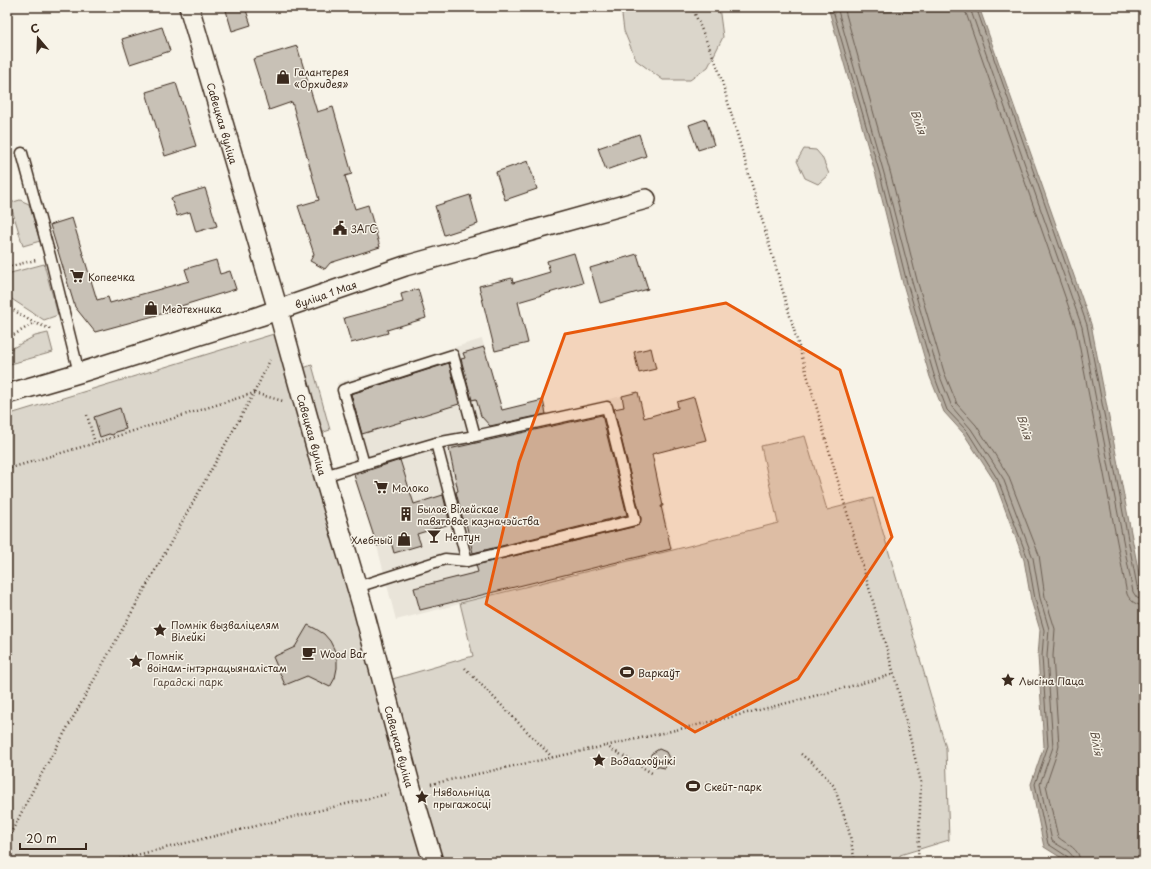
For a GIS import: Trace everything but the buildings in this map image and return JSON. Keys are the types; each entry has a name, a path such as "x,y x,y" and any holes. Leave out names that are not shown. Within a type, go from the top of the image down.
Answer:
{"street":[{"name":"Савецкая вуліца","path":"189,7 357,586 411,788 433,862"},
{"name":"вуліца 1 Мая","path":"7,394 260,316 405,266 646,199"}],"lane":[{"path":"22,153 50,256 79,373"},
{"path":"364,464 343,390 453,355 475,436"},
{"path":"324,476 436,443 607,407 635,520 467,561 445,559 357,586"},
{"path":"436,443 467,561"}],"path":[{"path":"692,7 718,68 894,674 921,782 918,862"},
{"path":"7,268 50,256"},
{"path":"7,306 34,323 7,339"},
{"path":"7,841 36,784 254,393 272,354"},
{"path":"7,469 254,393 284,402"},
{"path":"87,415 95,443"},
{"path":"465,668 552,757"},
{"path":"108,862 411,788 606,746 825,694 894,674"},
{"path":"606,746 652,773"},
{"path":"801,754 818,768 834,786 849,831 855,862"}],"highlighted area":[{"path":"726,303 840,370 892,537 798,679 695,732 486,604 519,462 565,334"}],"shaded area":[{"path":"482,339 502,410 543,400 547,414 638,392 673,550 396,620 377,546 354,475 352,446 337,383"}],"green space":[{"path":"621,7 719,7 723,37 708,67 690,80 663,80 636,60 624,31"},
{"path":"804,149 816,150 822,157 829,174 818,184 805,178 797,161"},
{"path":"20,200 29,204 40,241 23,246 10,203"},
{"path":"44,264 58,315 44,320 7,296 7,274"},
{"path":"48,333 53,352 7,365 7,351 35,336"},
{"name":"Гарадскі парк","path":"277,333 375,684 473,656 460,603 778,523 761,446 805,436 827,510 873,498 946,748 949,840 900,855 900,862 7,862 7,415"},
{"path":"312,365 330,430 321,433 303,368"}],"water":[{"name":"Вілія","path":"828,7 979,7 1091,324 1144,600 1144,862 1068,862 1044,847 1031,784 1044,746 1038,656 1040,630 1031,600 1024,560 995,482 964,434 944,412 930,377 903,284 877,179"}],"place":[{"name":"Галантерея «Орхидея»","path":"283,77"},
{"name":"ЗАГС","path":"340,228"},
{"name":"Копеечка","path":"77,276"},
{"name":"Медтехника","path":"151,308"},
{"name":"Молоко","path":"381,487"},
{"name":"Былое Вілейскае павятовае казначэйства","path":"406,514"},
{"name":"Нептун","path":"434,536"},
{"name":"Хлебный","path":"404,539"},
{"name":"Помнік вызваліцелям Вілейкі","path":"160,630"},
{"name":"Wood Bar","path":"309,653"},
{"name":"Помнік воінам-інтэрнацыяналістам","path":"136,661"},
{"name":"Варкаўт","path":"627,672"},
{"name":"Лысіна Паца","path":"1008,680"},
{"name":"Водаахоўнікі","path":"599,760"},
{"name":"Скейт-парк","path":"693,786"},
{"name":"Нявольніца прыгажосці","path":"422,797"}]}
